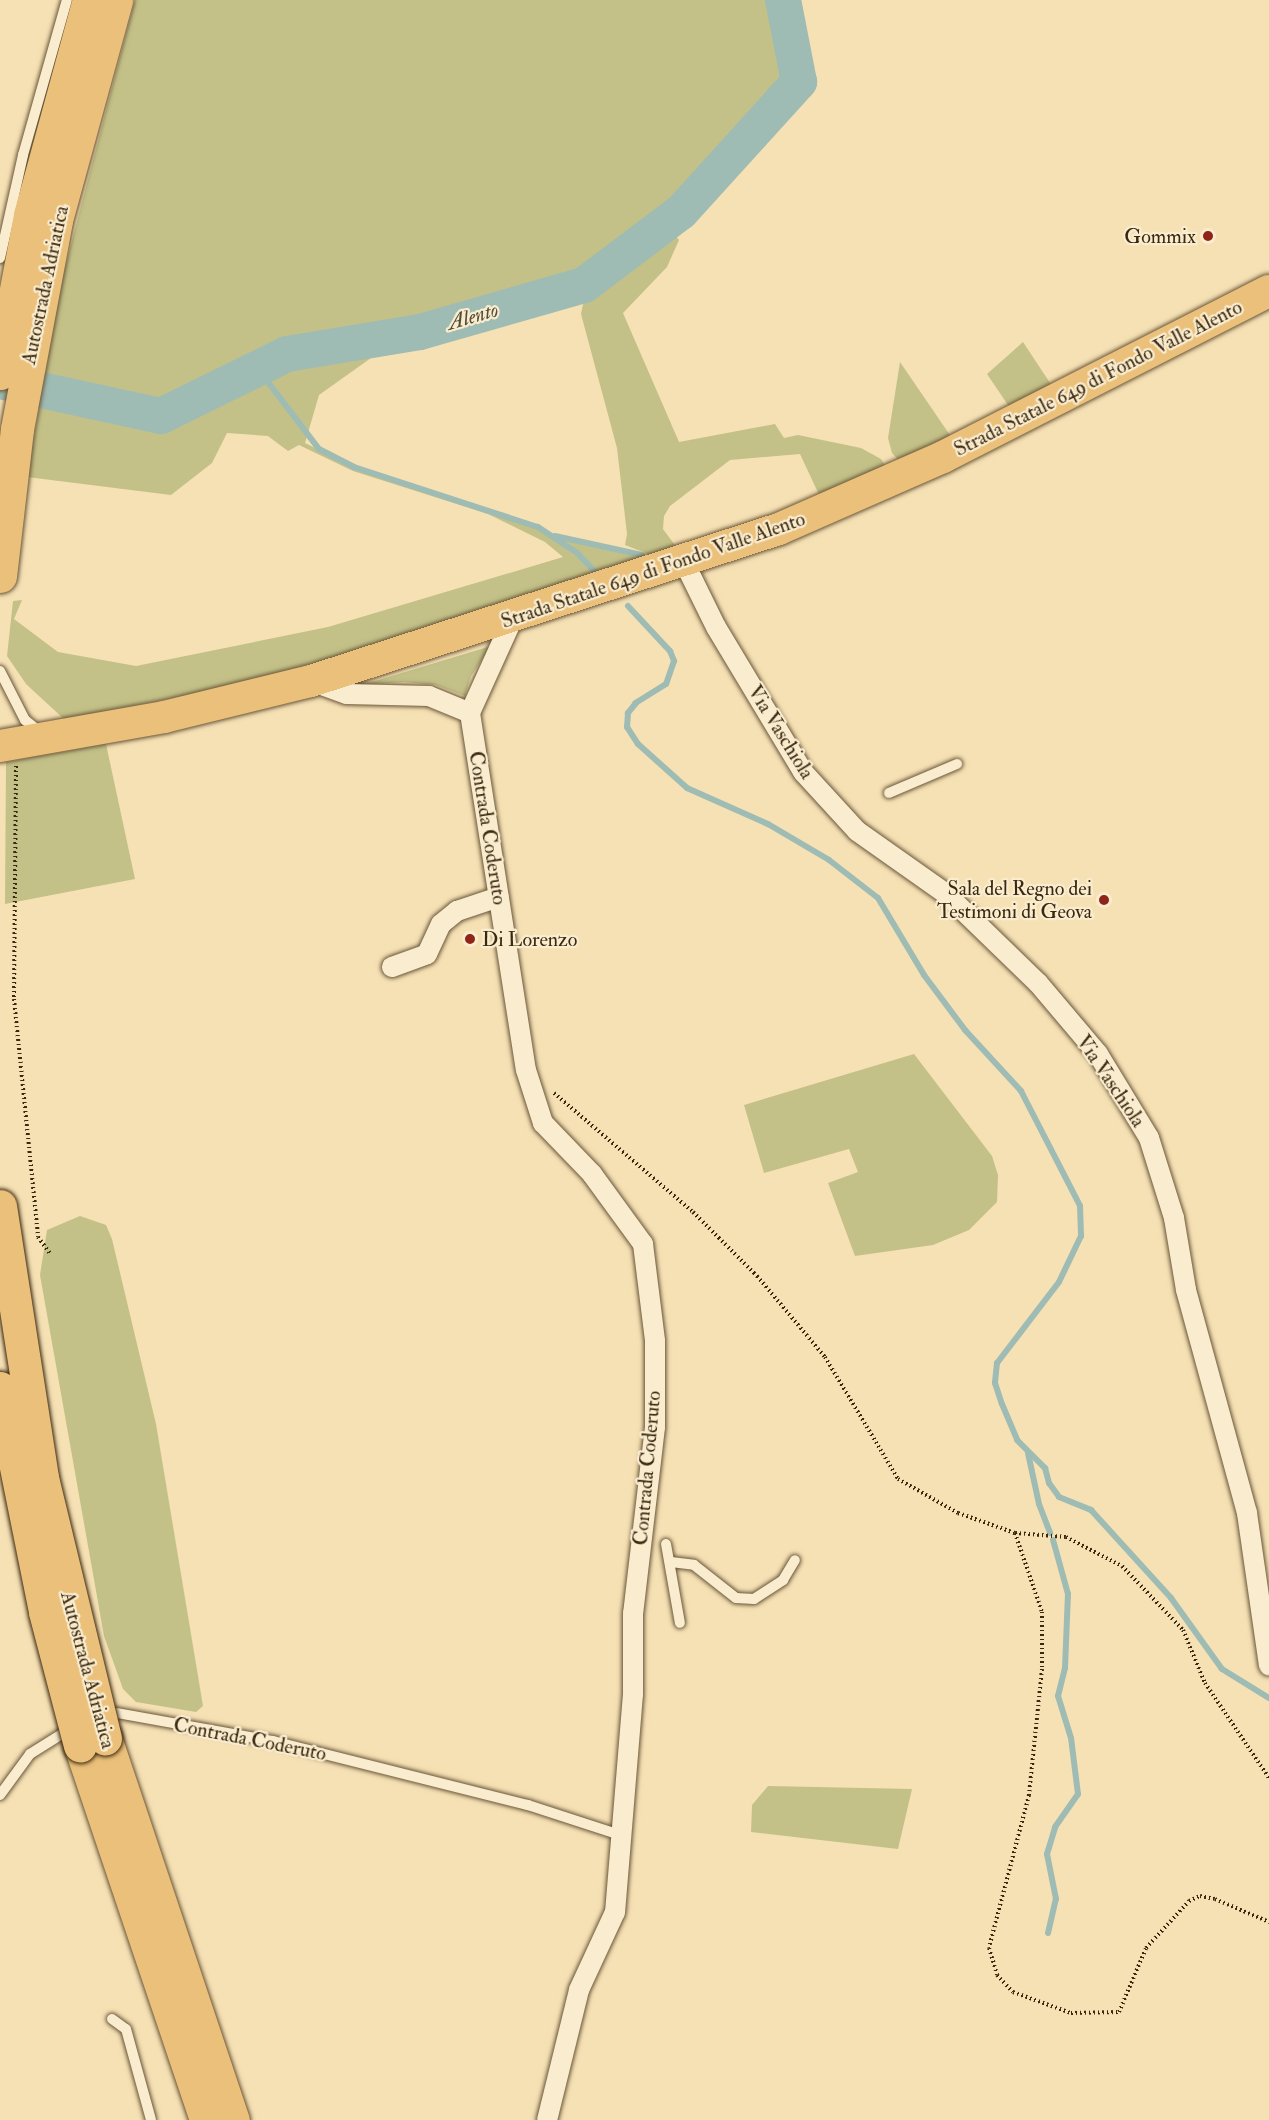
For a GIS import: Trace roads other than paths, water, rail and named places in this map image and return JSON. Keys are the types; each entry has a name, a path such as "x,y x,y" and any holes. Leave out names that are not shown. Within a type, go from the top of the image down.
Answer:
{"highway":[{"name":"Autostrada Adriatica","path":"0,373 30,215 89,0"},
{"name":"Autostrada Adriatica","path":"0,576 17,429 54,231 116,0"},
{"name":"Autostrada Adriatica","path":"0,1206 42,1478 91,1732 206,2120"},
{"name":"Autostrada Adriatica","path":"0,1388 45,1612 233,2120"}],"main road":[{"name":"Strada Statale 649 di Fondo Valle Alento","path":"3,746 164,717 311,681 684,562 829,510 900,477 1269,291"}],"street":[{"name":"Via Vaschiola","path":"684,562 716,627 803,772 857,831 945,893 1038,983 1098,1054 1149,1138 1174,1218 1186,1290 1247,1513 1269,1665"},
{"path":"311,681 347,694 429,696 470,713 513,618"},
{"name":"Contrada Coderuto","path":"470,713 526,1070 543,1123 592,1174 643,1244 655,1341 655,1427 633,1613 633,1694 624,1836 615,1912 579,1990 547,2120"},
{"path":"392,967 427,954 441,924 457,911 499,897"}],"lane":[{"path":"0,258 23,155 67,0"},
{"path":"0,671 25,720 47,738"},
{"path":"889,793 957,764"},
{"path":"666,1544 680,1623"},
{"path":"671,1562 704,1571 736,1598 754,1599 783,1580 795,1560"},
{"path":"0,1795 30,1754 91,1732"},
{"name":"Contrada Coderuto","path":"91,1732 273,1741 528,1805 624,1836"},
{"path":"112,2019 126,2029 151,2120"}],"waterway":[{"name":"Alento","path":"0,381 161,416 287,354 420,332 584,285 681,212 799,82 783,0"},
{"path":"258,369 319,449 354,467 538,527 577,553 599,576"},
{"path":"555,536 642,555"},
{"path":"628,606 670,651 674,661 666,684 636,703 628,713 627,727 638,744 687,788 768,824 829,860 878,898 924,975 965,1030 1021,1091 1080,1206 1081,1236 1059,1282 997,1363 995,1383 1002,1404 1017,1440 1045,1468 1049,1483 1059,1497 1091,1510 1171,1598 1222,1669 1269,1698"},
{"path":"1028,1453 1039,1504 1050,1533"},
{"path":"1048,1933 1056,1899 1047,1854 1055,1827 1078,1794 1071,1738 1058,1696 1065,1668 1068,1594 1053,1540"}],"place":[{"name":"Gommix","path":"1208,236"},
{"name":"Sala del Regno dei Testimoni di Geova","path":"1104,900"},
{"name":"Di Lorenzo","path":"470,939"}]}
